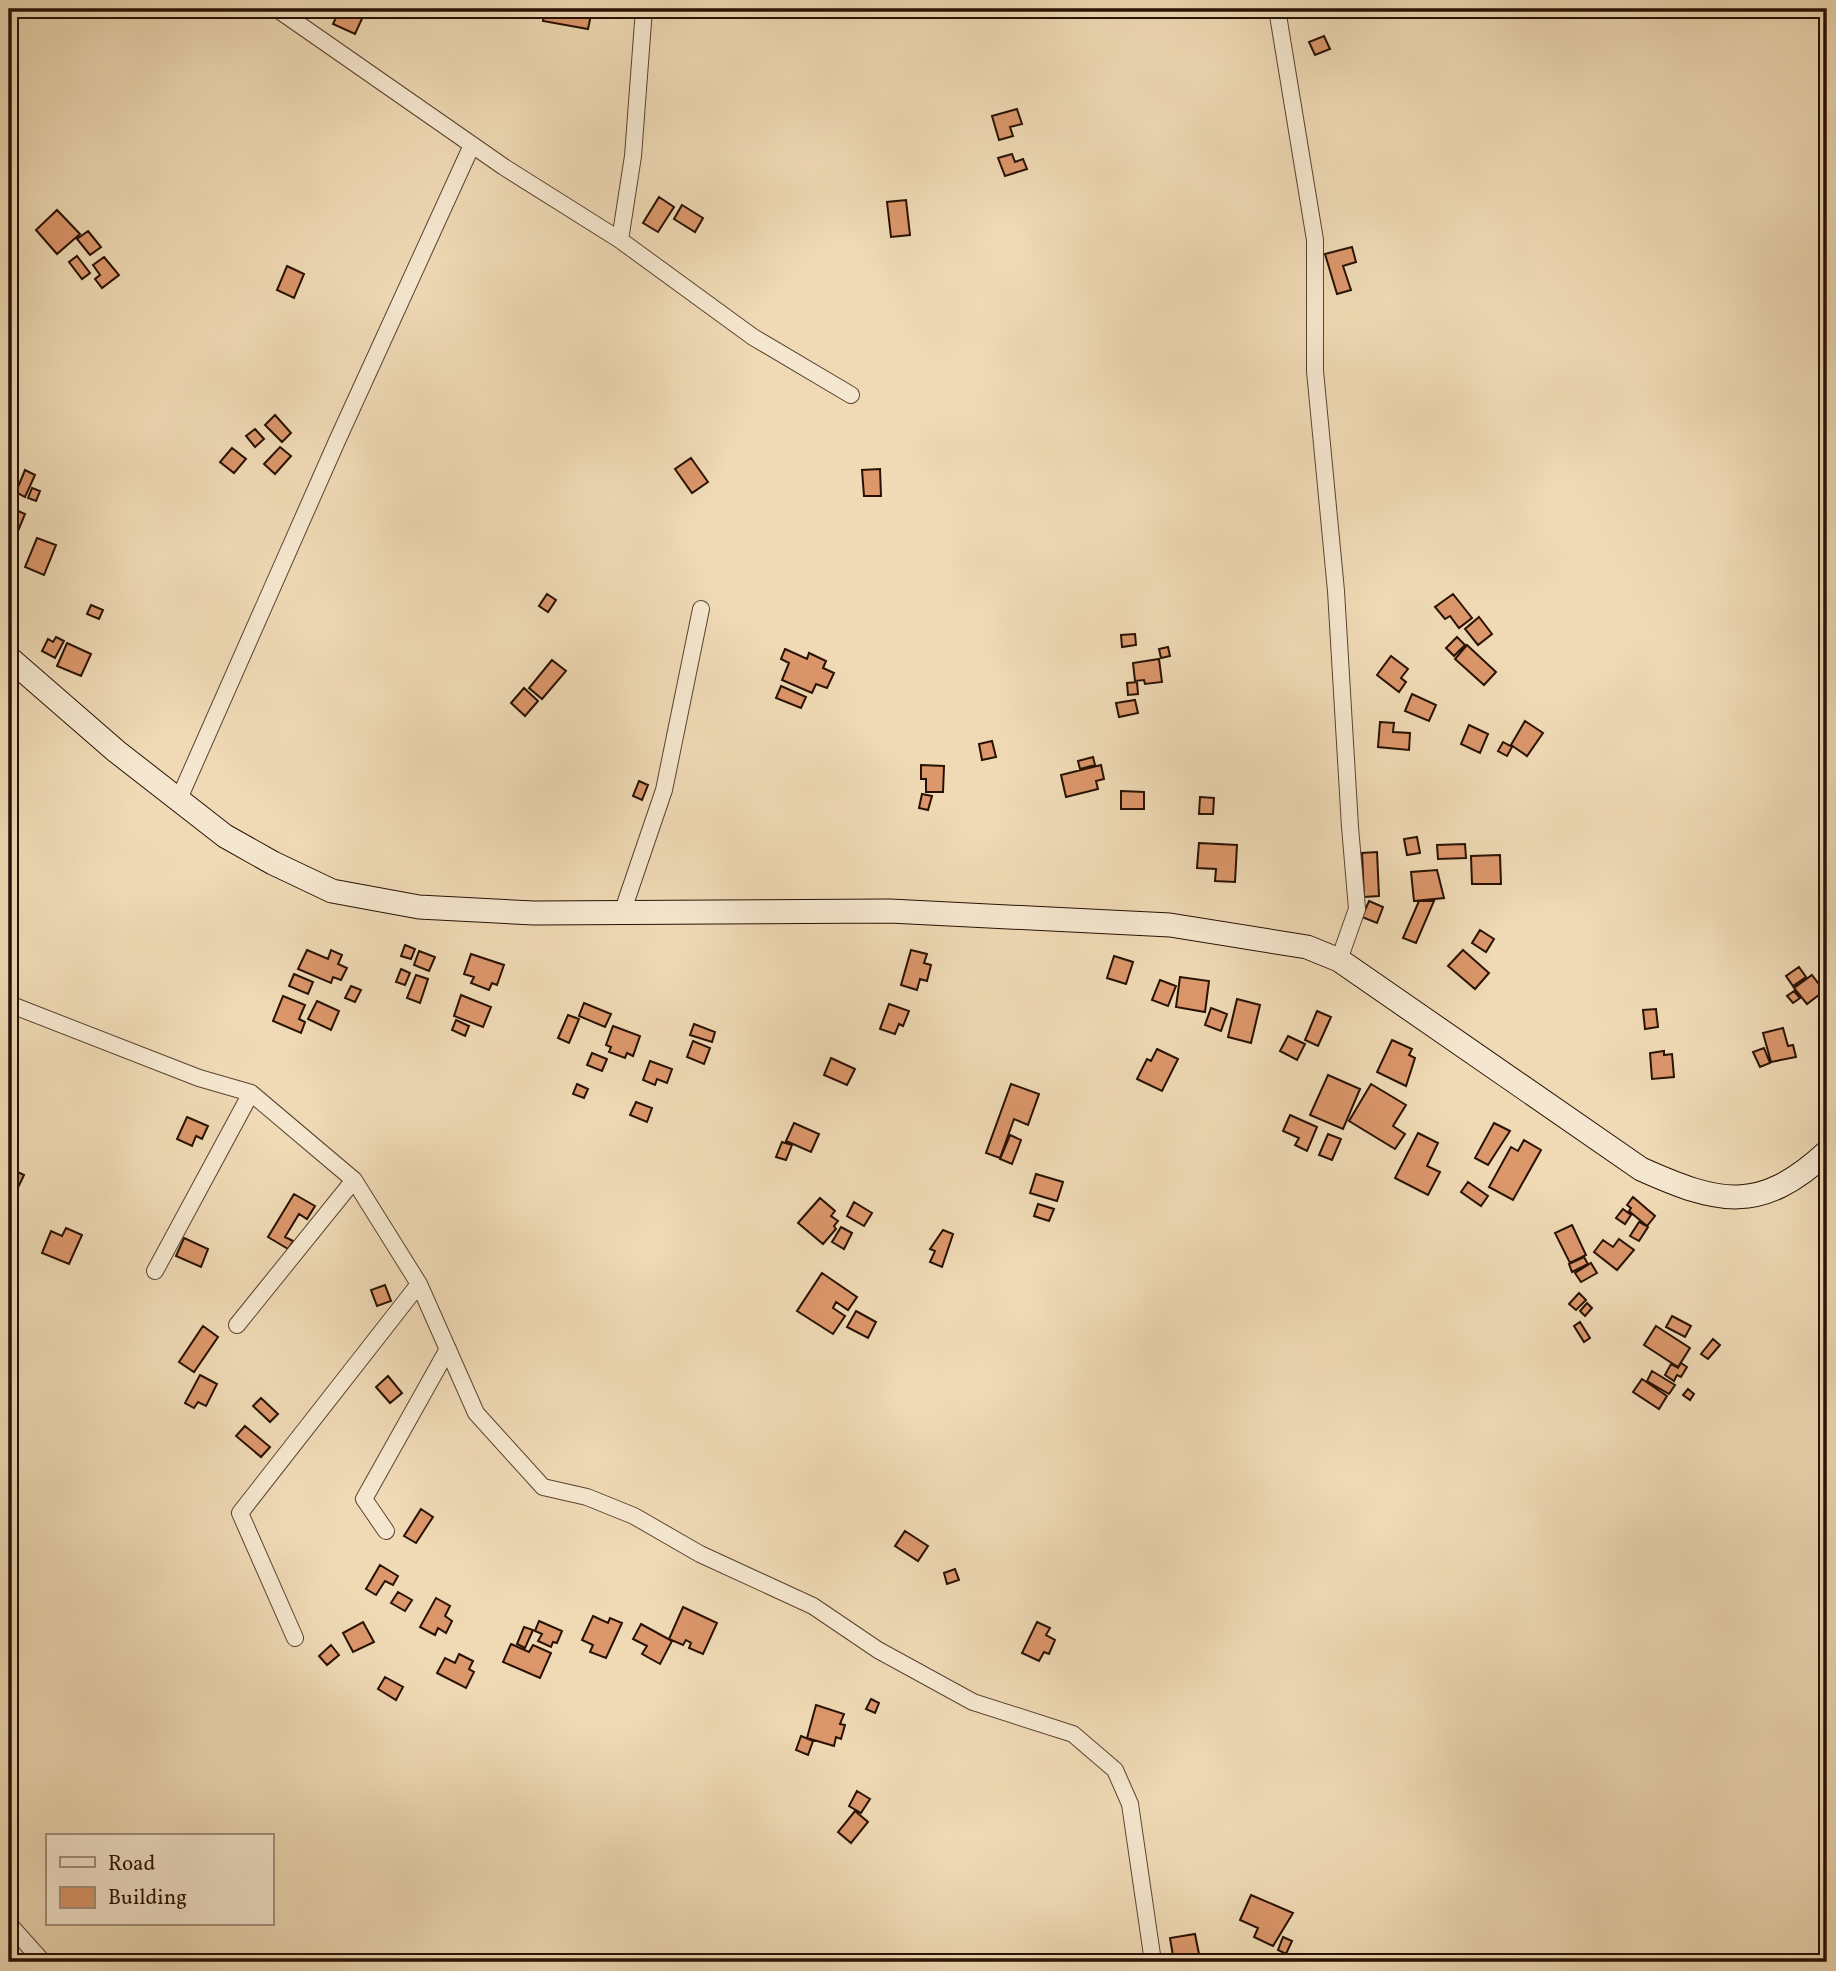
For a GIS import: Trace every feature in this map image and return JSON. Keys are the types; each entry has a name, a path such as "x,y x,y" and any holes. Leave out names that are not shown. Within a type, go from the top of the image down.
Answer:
{"street":[{"path":"277,9 472,145 620,240 753,337 851,395"},
{"path":"620,240 633,156 644,9"},
{"path":"1277,9 1315,240 1315,371 1336,591 1349,827 1357,909 1339,960"},
{"path":"178,801 337,441 472,145"},
{"path":"622,913 664,790 701,609"},
{"path":"9,657 178,801 225,836 332,891 419,908 534,913 890,911 1170,925 1307,947 1339,960 1641,1168 1671,1182 1724,1198 1749,1196 1775,1189 1801,1176 1827,1152"},
{"path":"9,1004 200,1077 251,1093 354,1180 419,1284 476,1413 543,1487 587,1497 634,1516 700,1554 813,1606 878,1650 972,1702 1073,1734 1115,1770 1130,1804 1153,1962"},
{"path":"155,1271 251,1093"},
{"path":"237,1325 354,1180"},
{"path":"295,1638 240,1513 419,1284"},
{"path":"386,1531 364,1499 448,1349"},
{"path":"9,1924 43,1962"}],"building":[{"path":"340,9 366,10 355,34 333,24"},
{"path":"545,9 592,10 588,29 543,21"},
{"path":"1324,36 1330,49 1315,55 1309,42"},
{"path":"1017,109 1022,124 1010,127 1013,136 999,140 992,116"},
{"path":"1012,154 1015,162 1023,159 1027,169 1005,176 998,158"},
{"path":"659,197 674,207 658,232 643,223"},
{"path":"906,200 910,235 891,237 887,202"},
{"path":"682,205 703,218 695,232 674,219"},
{"path":"57,210 80,234 57,254 36,230"},
{"path":"88,231 101,247 90,255 77,239"},
{"path":"1352,247 1356,262 1343,266 1351,290 1337,294 1325,254"},
{"path":"77,256 90,273 82,279 69,262"},
{"path":"104,257 119,275 102,288 95,279 100,275 93,265"},
{"path":"287,266 304,274 294,298 277,290"},
{"path":"275,415 291,433 282,442 265,425"},
{"path":"255,429 264,439 255,447 246,436"},
{"path":"280,447 291,456 275,474 264,464"},
{"path":"232,448 246,459 234,473 220,462"},
{"path":"691,458 708,482 692,493 675,469"},
{"path":"880,469 881,496 864,496 862,470"},
{"path":"25,470 35,475 25,497 16,492"},
{"path":"32,488 40,491 36,501 28,498"},
{"path":"9,507 25,514 9,553"},
{"path":"37,538 56,545 44,575 25,567"},
{"path":"547,594 556,600 548,612 539,606"},
{"path":"1453,594 1472,618 1459,628 1450,616 1445,619 1435,607"},
{"path":"91,605 103,610 99,619 87,614"},
{"path":"1479,617 1492,634 1478,645 1465,629"},
{"path":"1135,634 1136,645 1122,647 1121,635"},
{"path":"56,637 64,641 55,658 42,651 48,639 53,642"},
{"path":"1457,637 1465,645 1454,656 1446,648"},
{"path":"67,643 91,654 81,676 57,666"},
{"path":"1467,645 1496,672 1484,685 1455,659"},
{"path":"1168,647 1170,656 1161,658 1159,649"},
{"path":"785,649 807,659 809,653 826,661 823,668 834,673 827,688 816,684 812,693 782,680 789,663 781,659"},
{"path":"1391,656 1408,669 1401,678 1406,682 1399,692 1377,675"},
{"path":"1159,659 1162,682 1145,684 1144,680 1135,681 1133,663"},
{"path":"552,660 566,671 542,699 529,688"},
{"path":"1137,682 1138,694 1128,695 1127,683"},
{"path":"781,686 806,697 801,708 776,698"},
{"path":"524,688 538,701 525,716 511,703"},
{"path":"1412,694 1436,705 1429,721 1405,711"},
{"path":"1135,700 1138,713 1119,717 1116,703"},
{"path":"1525,721 1543,733 1527,756 1511,745"},
{"path":"1380,722 1394,723 1393,732 1410,733 1409,750 1378,747"},
{"path":"1469,725 1488,734 1480,753 1461,744"},
{"path":"992,741 996,757 982,760 979,744"},
{"path":"1503,742 1512,747 1507,756 1498,751"},
{"path":"1093,757 1095,765 1080,769 1078,761"},
{"path":"921,765 944,766 943,792 926,792 926,779 921,779"},
{"path":"1101,765 1104,779 1096,781 1098,789 1066,797 1061,775"},
{"path":"639,781 648,785 642,800 633,796"},
{"path":"1121,791 1144,792 1144,809 1121,809"},
{"path":"922,794 932,796 928,810 919,808"},
{"path":"1200,797 1214,798 1213,814 1199,814"},
{"path":"1417,837 1420,853 1407,855 1404,839"},
{"path":"1199,843 1237,845 1235,882 1215,881 1216,869 1197,868"},
{"path":"1465,844 1466,858 1438,859 1437,845"},
{"path":"1377,852 1379,896 1364,897 1362,853"},
{"path":"1500,855 1501,884 1472,884 1471,856"},
{"path":"1437,870 1444,898 1414,901 1411,872"},
{"path":"1369,901 1383,907 1377,923 1362,917"},
{"path":"1419,901 1434,901 1416,943 1403,938"},
{"path":"1480,930 1494,939 1486,952 1472,943"},
{"path":"405,945 415,949 411,959 401,956"},
{"path":"307,950 328,959 331,950 342,955 338,964 347,968 341,980 333,977 331,983 298,969"},
{"path":"911,950 927,954 924,963 931,965 927,981 920,979 917,990 901,985"},
{"path":"1463,950 1489,973 1475,989 1448,966"},
{"path":"419,951 435,957 429,971 414,965"},
{"path":"471,954 504,965 497,985 492,983 489,990 471,983 474,977 464,974"},
{"path":"1114,956 1133,962 1126,984 1107,978"},
{"path":"1799,967 1806,977 1793,986 1786,976"},
{"path":"401,969 410,973 405,985 396,982"},
{"path":"294,974 313,982 308,994 289,986"},
{"path":"416,975 428,979 420,1003 407,998"},
{"path":"1812,975 1824,991 1807,1004 1794,988"},
{"path":"1180,977 1209,981 1205,1012 1176,1007"},
{"path":"1160,980 1176,986 1168,1006 1152,1000"},
{"path":"351,986 361,990 355,1002 345,998"},
{"path":"1794,991 1800,998 1793,1003 1787,996"},
{"path":"461,995 491,1007 483,1027 454,1016"},
{"path":"283,996 305,1005 299,1019 305,1022 301,1033 273,1021"},
{"path":"1237,999 1260,1005 1251,1043 1228,1037"},
{"path":"317,1001 339,1011 331,1030 308,1019"},
{"path":"584,1003 611,1014 605,1027 579,1016"},
{"path":"889,1004 909,1011 903,1026 899,1024 895,1034 880,1029"},
{"path":"1211,1008 1227,1014 1221,1031 1205,1025"},
{"path":"1656,1009 1658,1027 1645,1029 1643,1010"},
{"path":"1317,1011 1331,1017 1318,1046 1305,1040"},
{"path":"568,1015 579,1019 569,1043 558,1038"},
{"path":"456,1020 469,1026 465,1036 452,1030"},
{"path":"694,1024 715,1032 712,1042 690,1035"},
{"path":"613,1026 640,1036 633,1056 627,1053 625,1058 609,1052 611,1047 606,1045"},
{"path":"1783,1028 1788,1046 1793,1045 1796,1057 1771,1062 1763,1033"},
{"path":"1288,1036 1305,1044 1297,1060 1280,1051"},
{"path":"1392,1040 1412,1049 1409,1055 1415,1058 1406,1086 1377,1072"},
{"path":"693,1041 710,1048 704,1064 687,1057"},
{"path":"1764,1048 1770,1063 1760,1067 1753,1052"},
{"path":"1157,1049 1178,1059 1162,1091 1137,1079 1147,1059 1151,1061"},
{"path":"1664,1051 1664,1055 1672,1054 1674,1077 1652,1079 1650,1053"},
{"path":"592,1053 607,1059 602,1071 587,1065"},
{"path":"831,1058 855,1069 847,1085 824,1075"},
{"path":"650,1061 672,1069 667,1083 657,1079 655,1085 643,1080"},
{"path":"1328,1075 1360,1089 1343,1129 1310,1115"},
{"path":"577,1084 588,1089 584,1098 573,1094"},
{"path":"1011,1084 1039,1094 1028,1125 1014,1119 1000,1158 986,1153"},
{"path":"1371,1084 1406,1105 1393,1126 1405,1134 1395,1149 1349,1121"},
{"path":"636,1102 652,1108 647,1122 630,1115"},
{"path":"1290,1115 1317,1127 1307,1151 1295,1145 1299,1138 1283,1131"},
{"path":"187,1117 208,1126 202,1139 196,1136 192,1146 177,1139"},
{"path":"794,1123 819,1134 811,1152 786,1141"},
{"path":"1494,1123 1510,1131 1488,1165 1475,1158"},
{"path":"1418,1133 1438,1143 1427,1166 1440,1172 1428,1195 1395,1178"},
{"path":"1328,1134 1341,1139 1332,1160 1319,1155"},
{"path":"1010,1135 1021,1140 1012,1164 1000,1159"},
{"path":"1524,1140 1541,1150 1513,1200 1489,1187 1511,1147 1518,1151"},
{"path":"782,1142 792,1145 786,1160 776,1157"},
{"path":"9,1168 24,1175 14,1196 9,1194"},
{"path":"1036,1174 1063,1182 1057,1201 1030,1193"},
{"path":"1468,1182 1488,1196 1481,1206 1461,1192"},
{"path":"294,1194 315,1206 307,1219 299,1214 285,1237 293,1241 288,1249 268,1237"},
{"path":"1633,1197 1655,1216 1647,1226 1629,1211 1631,1208 1627,1205"},
{"path":"820,1198 835,1211 831,1216 838,1221 834,1226 836,1229 823,1244 798,1223"},
{"path":"854,1202 872,1213 864,1226 847,1216"},
{"path":"1038,1204 1054,1209 1049,1221 1034,1216"},
{"path":"1623,1209 1631,1215 1625,1224 1616,1218"},
{"path":"1639,1222 1648,1227 1639,1241 1630,1236"},
{"path":"1572,1225 1586,1255 1570,1263 1555,1233"},
{"path":"841,1227 852,1233 844,1249 832,1242"},
{"path":"66,1228 82,1235 69,1264 42,1253 51,1231 62,1236"},
{"path":"943,1230 953,1234 942,1267 930,1262 935,1251 930,1249"},
{"path":"184,1238 208,1249 201,1267 176,1256"},
{"path":"1619,1239 1634,1250 1617,1270 1594,1252 1603,1240 1613,1247"},
{"path":"1584,1257 1588,1264 1572,1272 1569,1264"},
{"path":"1591,1263 1597,1273 1581,1282 1575,1273"},
{"path":"822,1273 857,1297 848,1310 836,1302 833,1308 845,1316 833,1334 797,1311"},
{"path":"385,1285 391,1301 377,1306 371,1290"},
{"path":"1579,1293 1586,1300 1576,1310 1569,1304"},
{"path":"1587,1303 1592,1308 1585,1316 1580,1311"},
{"path":"856,1311 876,1322 868,1338 847,1327"},
{"path":"1672,1316 1691,1326 1685,1337 1666,1327"},
{"path":"1580,1322 1590,1338 1584,1342 1574,1326"},
{"path":"203,1326 218,1337 194,1372 179,1362"},
{"path":"1656,1326 1690,1348 1678,1367 1644,1345"},
{"path":"1713,1339 1720,1345 1708,1359 1701,1354"},
{"path":"1681,1363 1687,1367 1681,1377 1677,1375 1674,1381 1665,1375 1671,1364 1678,1368"},
{"path":"1652,1371 1675,1385 1669,1394 1647,1381"},
{"path":"200,1375 217,1384 206,1406 198,1402 194,1408 185,1403"},
{"path":"388,1376 402,1393 390,1403 376,1387"},
{"path":"1642,1379 1667,1396 1659,1409 1633,1392"},
{"path":"1688,1389 1694,1394 1690,1400 1683,1395"},
{"path":"261,1398 278,1414 270,1422 253,1406"},
{"path":"245,1426 270,1447 261,1457 236,1436"},
{"path":"421,1509 433,1517 416,1543 404,1536"},
{"path":"905,1531 928,1546 918,1561 895,1546"},
{"path":"380,1565 398,1576 393,1585 385,1581 376,1595 366,1589"},
{"path":"955,1569 959,1580 947,1584 944,1573"},
{"path":"398,1592 412,1600 405,1611 391,1603"},
{"path":"436,1598 450,1606 445,1616 452,1621 446,1633 438,1628 435,1635 420,1627"},
{"path":"683,1607 717,1623 703,1654 689,1648 691,1643 686,1640 683,1645 669,1639"},
{"path":"593,1616 608,1623 610,1618 622,1623 606,1658 590,1652 593,1645 582,1640"},
{"path":"539,1621 562,1631 557,1643 553,1642 551,1647 538,1641 542,1634 535,1631"},
{"path":"363,1622 374,1642 353,1652 343,1633"},
{"path":"1037,1622 1050,1628 1046,1635 1055,1640 1049,1654 1044,1652 1039,1661 1022,1653"},
{"path":"641,1624 672,1641 660,1664 642,1654 647,1646 633,1639"},
{"path":"524,1627 533,1630 525,1648 517,1644"},
{"path":"511,1644 529,1652 533,1645 551,1653 540,1678 503,1662"},
{"path":"331,1645 339,1655 327,1665 319,1656"},
{"path":"459,1654 473,1661 469,1669 474,1672 466,1688 437,1673 445,1658 455,1663"},
{"path":"385,1677 403,1687 396,1700 378,1689"},
{"path":"871,1699 879,1703 875,1713 866,1709"},
{"path":"816,1705 844,1714 840,1724 845,1725 841,1739 836,1737 834,1746 807,1738"},
{"path":"801,1736 813,1741 808,1755 796,1750"},
{"path":"857,1791 870,1799 861,1813 849,1806"},
{"path":"855,1811 868,1822 851,1843 838,1832"},
{"path":"1251,1895 1293,1913 1273,1946 1254,1937 1258,1928 1240,1920"},
{"path":"1195,1934 1200,1959 1174,1962 1170,1938"},
{"path":"1283,1937 1292,1941 1286,1954 1278,1950"}]}
